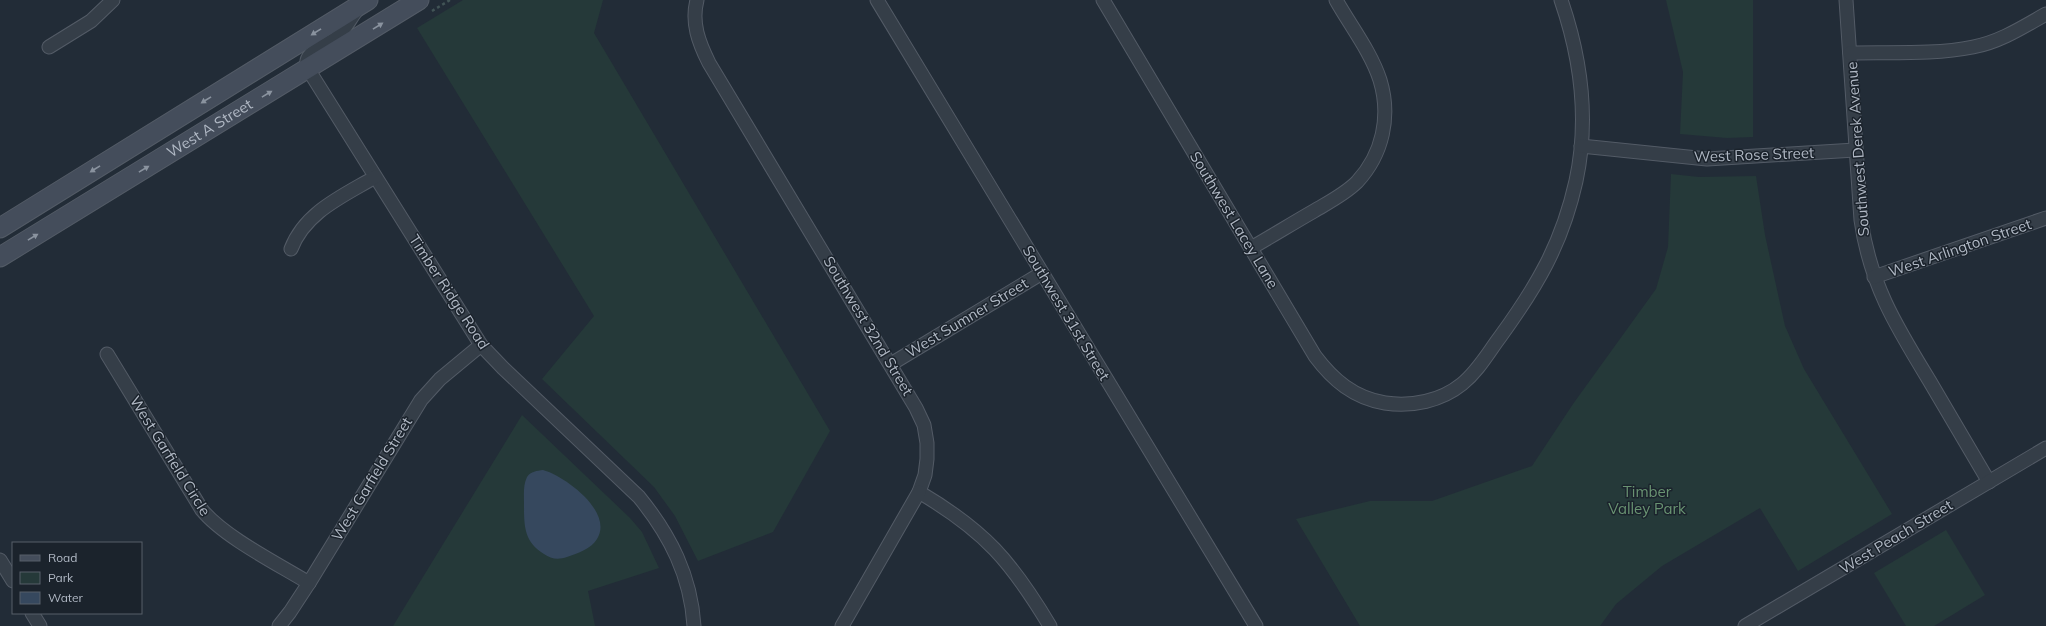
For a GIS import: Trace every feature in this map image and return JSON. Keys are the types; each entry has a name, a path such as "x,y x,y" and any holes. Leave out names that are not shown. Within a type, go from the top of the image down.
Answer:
{"main road":[{"name":"West A Street","path":"0,257 419,0"},
{"name":"West A Street","path":"0,228 365,2"}],"street":[{"path":"49,47 90,21 113,0"},
{"name":"Southwest 32nd Street","path":"697,0 695,19 696,32 700,45 709,63 891,364 924,425 927,459 925,475 919,492"},
{"name":"Southwest 31st Street","path":"877,0 1256,626"},
{"name":"Southwest Lacey Lane","path":"1103,0 1315,356 1327,372 1358,396 1377,402 1395,405 1418,403 1433,399 1462,384 1476,370 1529,297 1543,274 1557,243 1568,212 1576,180 1583,120 1577,54 1561,0"},
{"path":"1251,248 1346,191 1369,167 1382,136 1385,118 1385,98 1380,79 1372,61 1336,0"},
{"name":"Southwest Derek Avenue","path":"1846,0 1855,150 1864,238 1874,278 1896,325 1989,482"},
{"path":"308,69 307,60 309,55 337,37 365,2"},
{"path":"1850,53 1900,52 1974,47 2003,38 2046,14"},
{"name":"Timber Ridge Road","path":"308,69 481,345 503,368 639,497 656,517 674,549 682,568 691,599 694,626"},
{"name":"West Rose Street","path":"1581,146 1707,159 1855,150"},
{"path":"291,248 296,236 311,218 375,177"},
{"name":"West Arlington Street","path":"1874,278 2046,218"},
{"name":"West Sumner Street","path":"891,364 1042,273"},
{"name":"West Garfield Street","path":"279,626 290,612 309,582 421,400 440,379 481,345"},
{"name":"West Garfield Circle","path":"107,354 209,519 235,538 309,582"},
{"name":"West Peach Street","path":"1746,626 2046,448"},
{"path":"842,626 919,492 950,510 977,531 996,549 1018,575 1050,626"},
{"path":"0,560 12,580"},
{"path":"33,614 40,626"}],"green space":[{"path":"463,0 603,0 594,33 830,431 773,532 698,561 675,516 654,487 542,379 594,316 417,28"},
{"path":"1666,0 1753,0 1753,137 1727,138 1680,134 1683,72"},
{"name":"Timber Valley Park","path":"1671,174 1699,177 1756,176 1765,235 1785,326 1804,369 1892,514 1798,571 1760,508 1662,566 1616,604 1600,626 1360,626 1296,519 1370,501 1432,501 1532,466 1573,404 1656,289 1668,247"},
{"path":"522,415 630,518 642,532 659,568 588,591 595,626 393,626"},
{"path":"1946,530 1985,595 1934,626 1906,626 1874,573"}],"water":[{"path":"543,470 574,487 585,497 599,518 600,529 597,539 584,550 564,558 558,559 544,554 532,544 526,533 524,512 525,483 530,474"}]}
